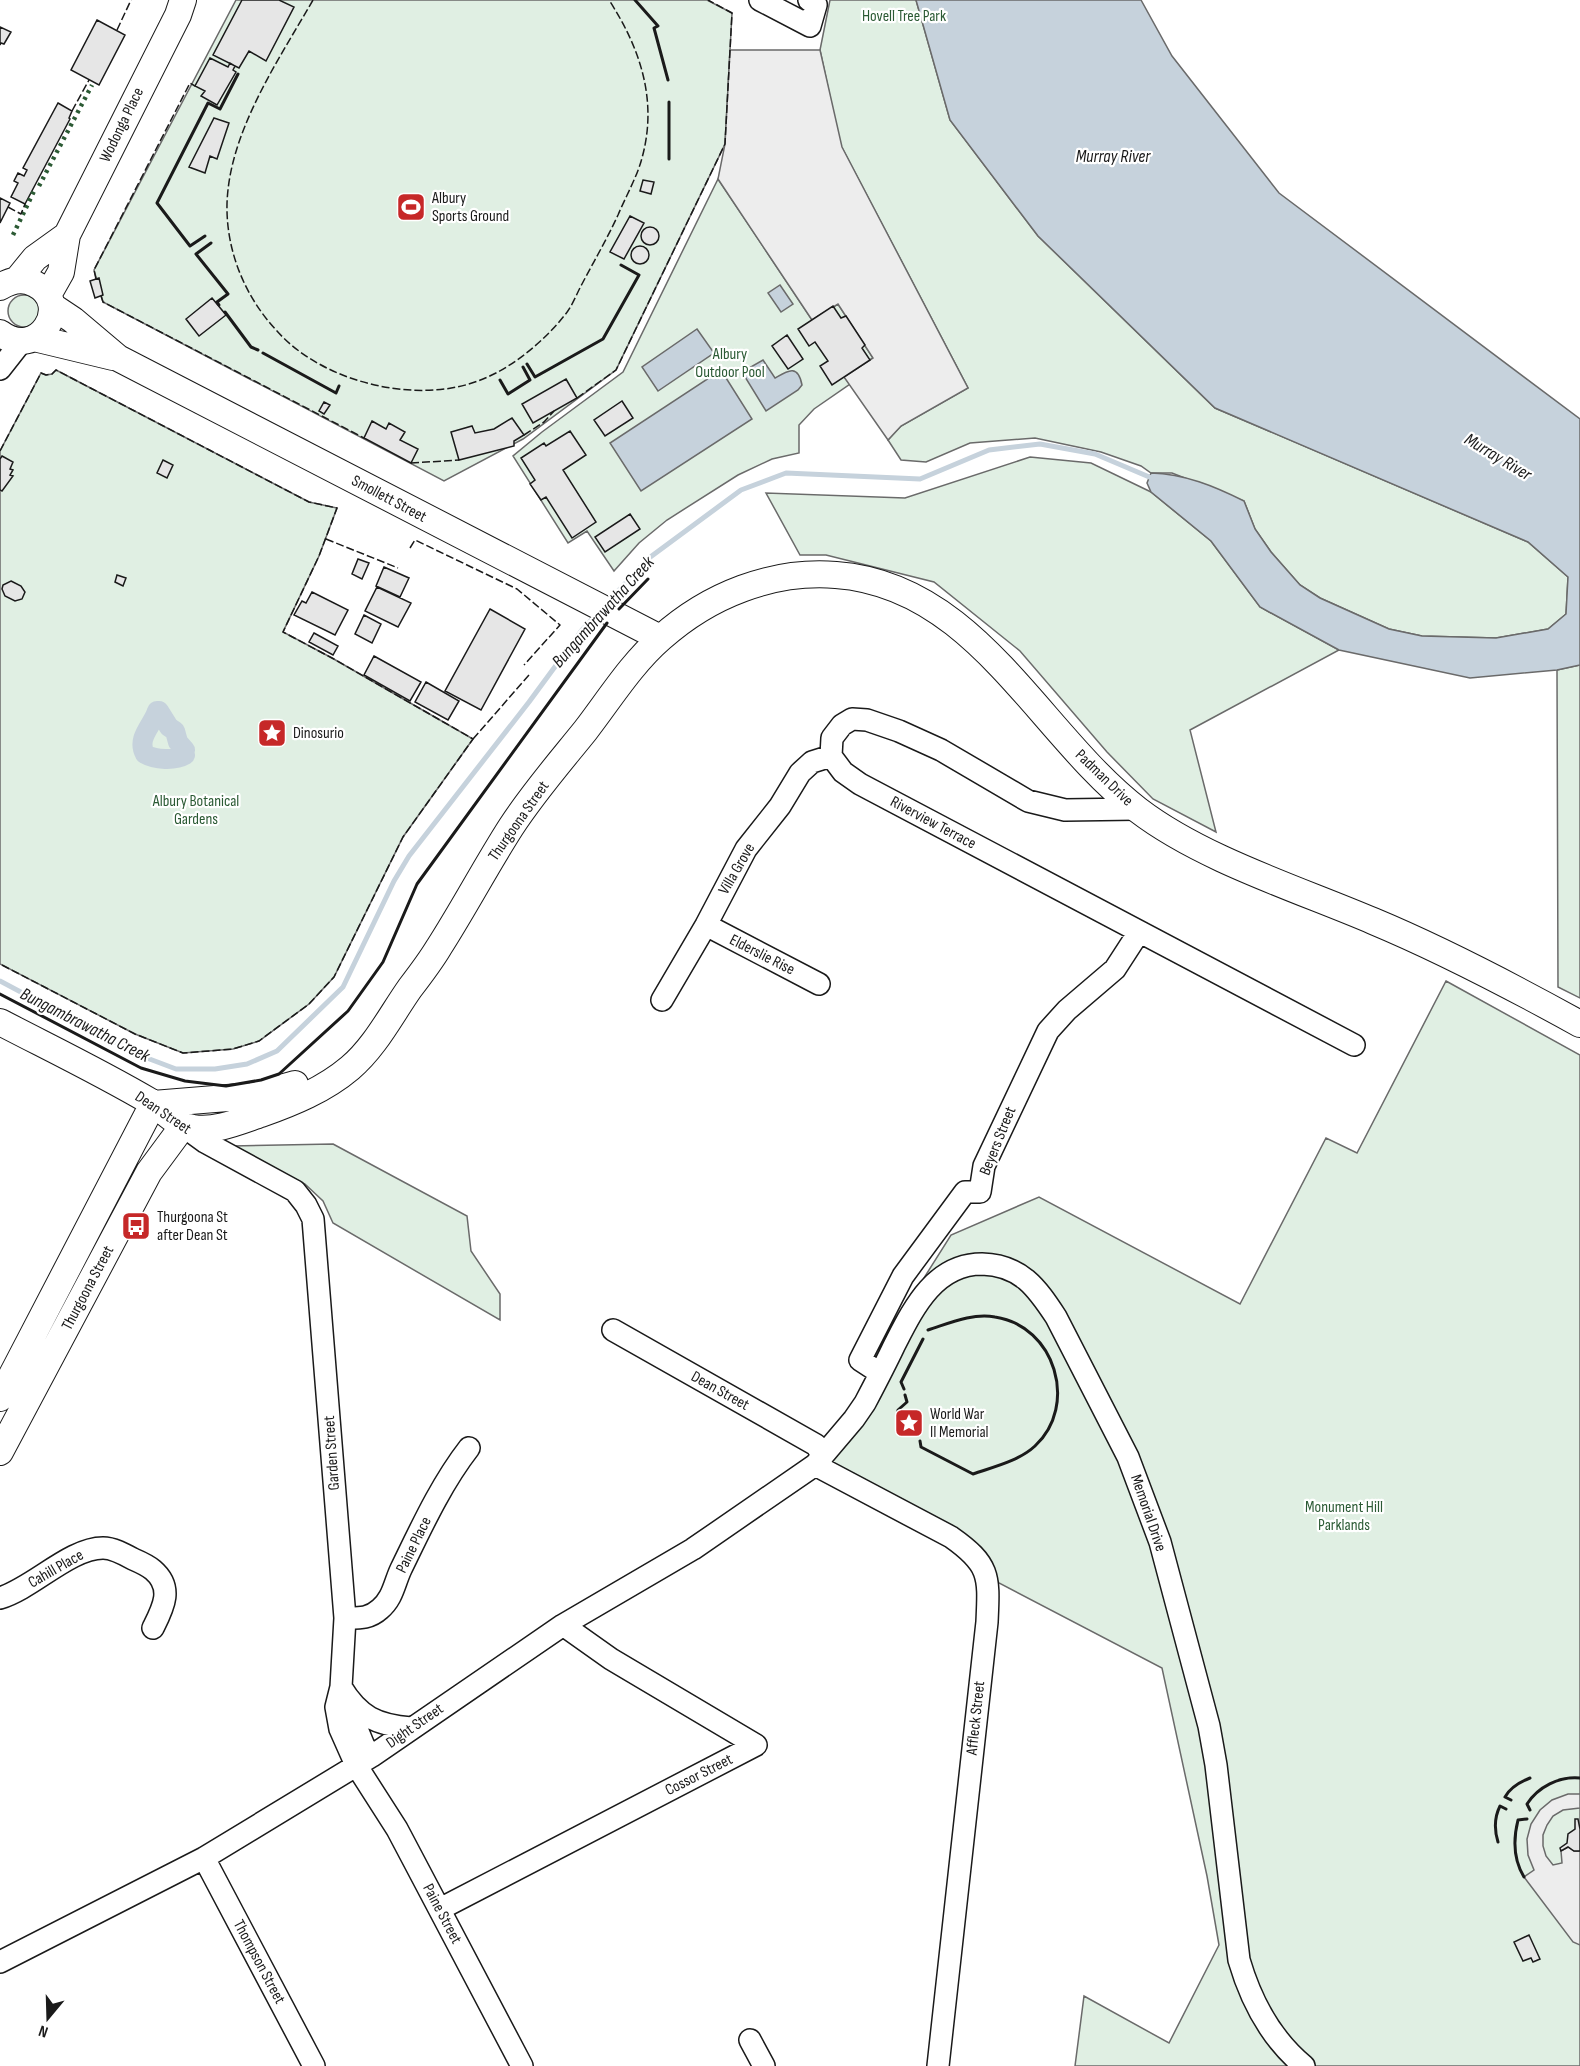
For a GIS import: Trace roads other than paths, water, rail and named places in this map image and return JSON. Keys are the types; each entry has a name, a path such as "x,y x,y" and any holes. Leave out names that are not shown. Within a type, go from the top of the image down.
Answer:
{"main road":[{"name":"Wodonga Place","path":"19,338 42,333 48,325 51,316 50,301 61,272 67,235 185,5"},
{"name":"Wodonga Place","path":"6,283 67,235"},
{"name":"Smollett Street","path":"6,283 29,280 40,286 50,301 118,358 660,638"},
{"name":"Smollett Street","path":"19,338 118,358"},
{"name":"Padman Drive","path":"660,638 714,600 742,588 774,579 803,575 839,575 873,582 903,592 937,610 964,631 1018,684 1085,761 1136,809 1160,825 1215,855 1434,948 1580,1024"},
{"name":"Thurgoona Street","path":"0,1452 149,1172 183,1126 199,1130 226,1125 289,1104 336,1079 359,1060 441,944 514,823 636,664 660,638"},
{"name":"Thurgoona Street","path":"0,1398 153,1104 243,1098 286,1088 314,1076 341,1060 392,1015"},
{"name":"Dean Street","path":"0,1022 153,1104 183,1126"},
{"path":"72,1258 97,1271"}],"street":[{"path":"760,0 810,26 816,4 809,0"},
{"path":"0,369 19,338"},
{"path":"831,756 832,738 842,725 852,719 867,720 899,731 941,750 1028,801 1065,810 1136,809"},
{"name":"Villa Grove","path":"662,1000 706,925 746,849 780,806 800,773 813,762 831,756"},
{"name":"Riverview Terrace","path":"831,756 843,772 860,784 1353,1045"},
{"name":"Elderslie Rise","path":"706,925 819,984"},
{"name":"Beyers Street","path":"880,1373 860,1360 903,1276 965,1192 980,1192 984,1166 1048,1031 1067,1010 1115,969 1139,932"},
{"name":"Dean Street","path":"183,1126 205,1142 295,1191 313,1219"},
{"name":"Garden Street","path":"313,1219 345,1618 341,1687 336,1707 340,1729 364,1760"},
{"name":"Memorial Drive","path":"819,1461 854,1419 920,1299 934,1283 951,1271 968,1264 990,1264 1022,1275 1031,1283 1056,1317 1128,1457 1160,1542 1211,1736 1239,1960 1257,2010 1277,2039 1304,2066"},
{"name":"Dean Street","path":"613,1330 816,1445 819,1461"},
{"name":"Paine Place","path":"345,1618 366,1618 390,1599 399,1574 430,1512 458,1462 469,1448"},
{"name":"Dight Street","path":"0,1962 204,1858 364,1760 563,1625 693,1549 819,1461"},
{"name":"Affleck Street","path":"819,1461 971,1551 984,1568 988,1585 987,1622 938,2066"},
{"name":"Cahill Place","path":"0,1598 31,1584 81,1553 105,1548 122,1553 147,1566 162,1580 165,1604 153,1628"},
{"name":"Cossor Street","path":"440,1909 756,1745 611,1659 563,1625"},
{"path":"341,1687 350,1702 370,1718 394,1726 411,1728"},
{"name":"Paine Street","path":"364,1760 397,1829 522,2066"},
{"name":"Thompson Street","path":"204,1858 314,2066"},
{"path":"750,2040 764,2066"}],"water":[{"name":"Murray River","path":"916,0 1141,0 1172,56 1279,193 1580,419 1580,665 1557,670 1470,678 1339,650 1260,607 1211,541 1151,492 1147,483 1151,473 1199,482 1244,501 1255,529 1271,552 1300,585 1320,598 1389,629 1422,636 1496,638 1548,629 1566,614 1568,577 1528,542 1215,408 1038,236 950,120"},
{"path":"780,285 793,304 781,312 768,293"},
{"path":"697,329 714,353 658,391 642,367"},
{"path":"763,360 775,378 788,371 795,371 802,385 766,411 742,372"},
{"path":"721,370 752,419 641,491 610,443"}],"waterway":[{"name":"Bungambrawatha Creek","path":"608,602 649,558 741,490 786,473 920,479 989,450 1040,444 1095,454 1154,479"},
{"name":"Bungambrawatha Creek","path":"0,981 139,1055 176,1069 215,1069 247,1064 277,1051 343,987 394,881 409,856 582,630 598,613"},
{"path":"185,750 178,742 175,731 157,711 144,737 145,754 165,759 185,755"}],"place":[{"name":"Albury Sports Ground","path":"411,207"},
{"name":"Dinosurio","path":"272,733"},
{"name":"Thurgoona St after Dean St","path":"136,1226"},
{"name":"World War II Memorial","path":"909,1423"}],"park label":[{"name":"Hovell Tree Park","path":"904,16"},
{"name":"Albury Outdoor Pool","path":"730,363"},
{"name":"Albury Botanical Gardens","path":"196,810"},
{"name":"Monument Hill Parklands","path":"1344,1516"}]}
